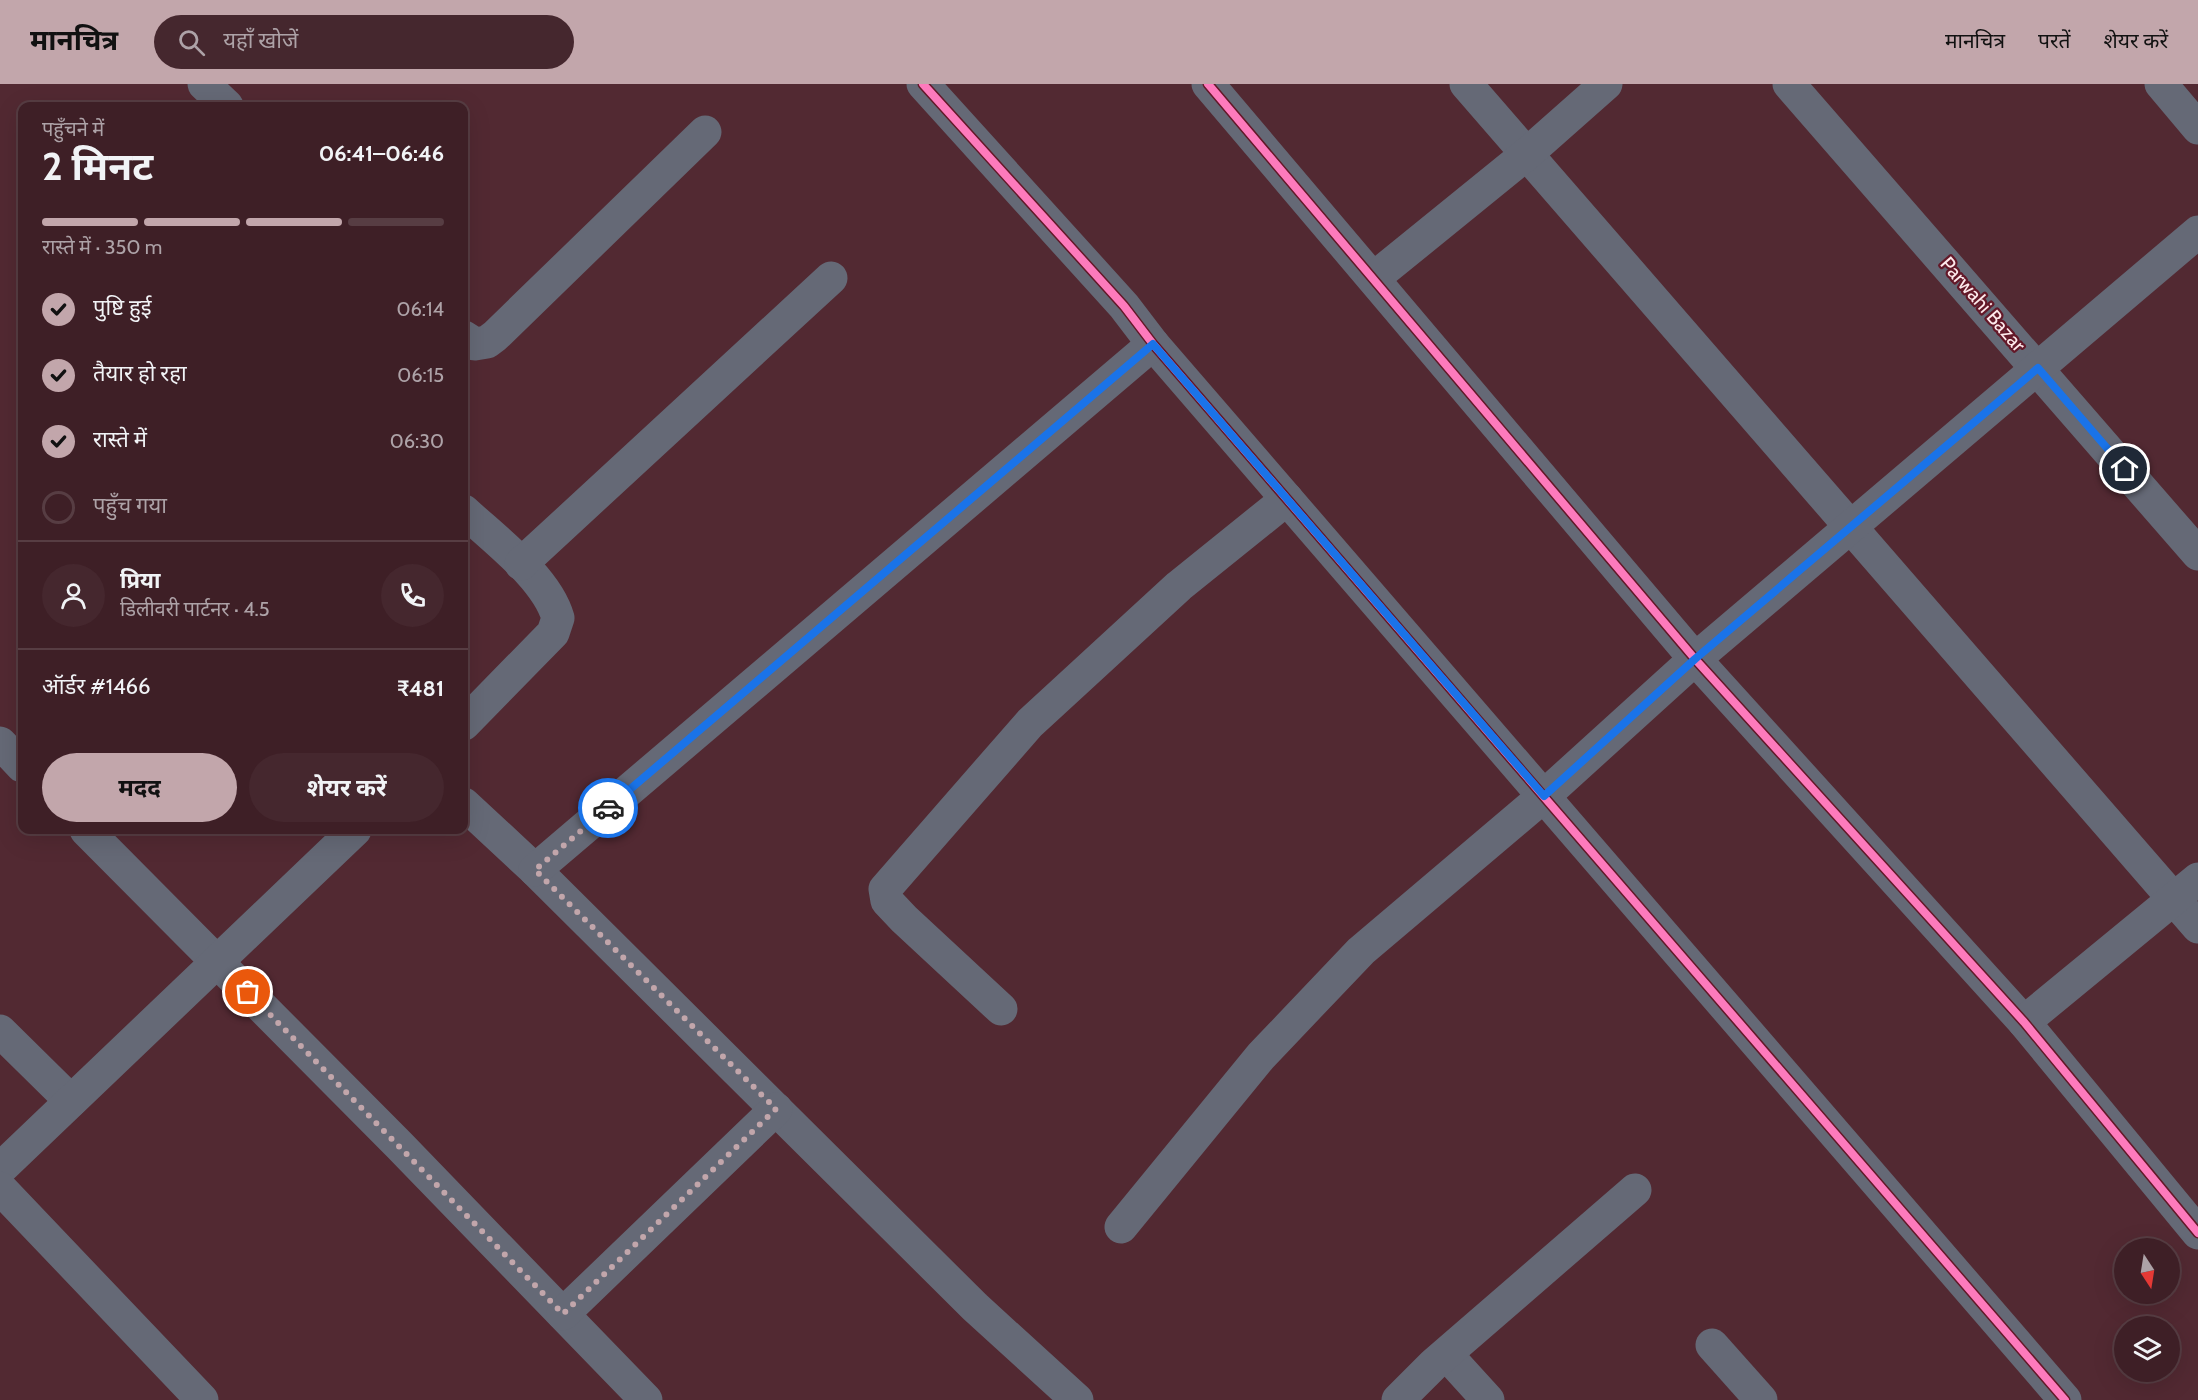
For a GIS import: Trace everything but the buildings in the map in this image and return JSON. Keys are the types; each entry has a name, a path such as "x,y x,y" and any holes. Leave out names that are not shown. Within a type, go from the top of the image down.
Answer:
{"street":[{"path":"204,84 222,102"},
{"path":"923,84 1124,306 1153,344 2066,1400"},
{"path":"1208,84 1695,659 2024,1022 2198,1233"},
{"path":"1466,84 1851,526 2186,889 2198,927"},
{"path":"1374,278 1528,153 1606,84"},
{"name":"Parwahi Bazar","path":"1789,84 2198,554"},
{"path":"2161,84 2198,128"},
{"path":"468,340 475,344 487,342 495,336 705,132"},
{"path":"1121,1227 1262,1056 1361,951 1544,796 1695,659 2198,232"},
{"path":"521,564 831,278"},
{"path":"535,870 1153,344"},
{"path":"1001,1009 904,920 887,901 885,888 1030,723 1179,586 1287,499"},
{"path":"468,515 521,564 555,608 558,618 553,633 468,720"},
{"path":"0,743 18,762"},
{"path":"468,808 535,870 975,1307 1077,1400"},
{"path":"90,834 646,1400"},
{"path":"0,1168 350,834"},
{"path":"2024,1022 2186,889"},
{"path":"0,1031 71,1101"},
{"path":"563,1314 776,1109"},
{"path":"0,1188 202,1400"},
{"path":"1398,1400 1434,1364 1635,1190"},
{"path":"1712,1345 1761,1400"},
{"path":"1447,1355 1488,1400"}],"cycle path":[{"path":"923,84 1124,306 1153,344 2065,1400"},
{"path":"1208,84 1695,659 2024,1022 2198,1233"}],"way so far":[{"path":"248,992 563,1314 776,1109 535,870 608,808"}],"route":[{"path":"608,808 1153,344 1544,796 1695,659 2038,368 2125,469"}]}
